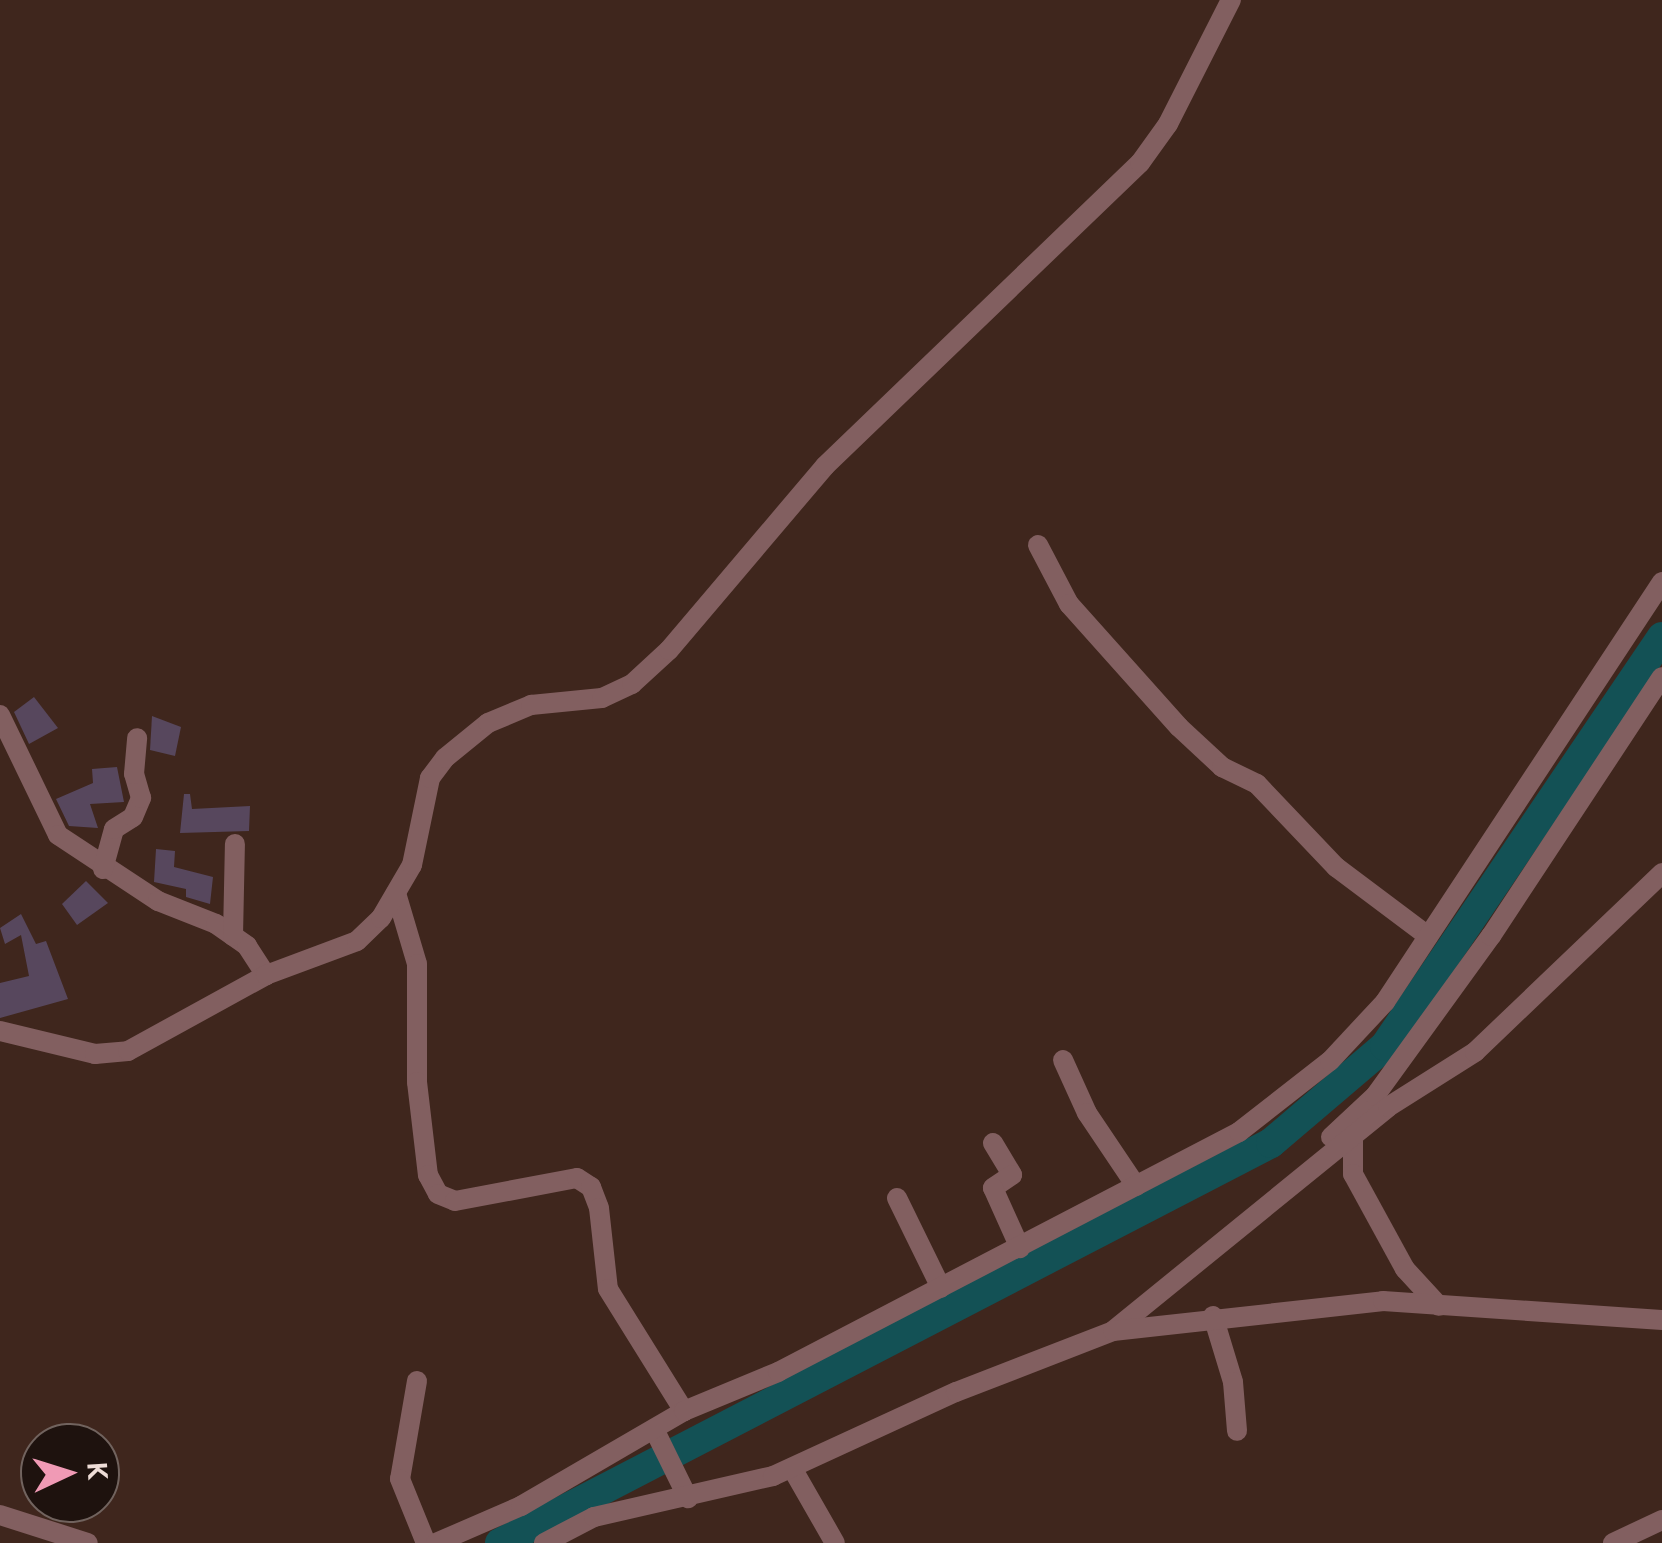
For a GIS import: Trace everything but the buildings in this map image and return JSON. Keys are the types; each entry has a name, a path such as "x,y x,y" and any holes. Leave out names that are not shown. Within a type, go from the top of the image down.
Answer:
{"street":[{"path":"0,1031 95,1054 128,1051 266,975 358,941 396,893 412,865 430,778 445,758 488,723 531,706 602,698 632,684 669,650 825,466 1140,162 1168,124 1230,0"},
{"path":"1038,545 1069,604 1179,726 1222,766 1257,784 1336,867 1428,936"},
{"path":"436,1543 660,1440 684,1411 713,1404 1239,1132 1330,1061 1385,1002 1662,582"},
{"path":"1276,1198 1375,1096 1491,936 1662,677"},
{"path":"0,715 58,835 103,869 234,936 266,975"},
{"path":"103,869 114,830 132,817 141,798 134,774 137,738"},
{"path":"234,936 235,844"},
{"path":"1113,1331 1352,1136 1475,1052 1662,873"},
{"path":"396,893 417,964 417,1082 428,1175 438,1194 455,1201 577,1178 590,1186 600,1208 608,1289 684,1411"},
{"path":"1063,1060 1086,1114 1136,1186"},
{"path":"1352,1136 1353,1174 1405,1269 1439,1306"},
{"path":"993,1143 1012,1175 993,1188 1020,1248"},
{"path":"897,1198 942,1288"},
{"path":"544,1543 594,1517 683,1488 792,1468 956,1392 1113,1331 1214,1316 1382,1301 1662,1320"},
{"path":"1214,1316 1233,1382 1237,1431"},
{"path":"417,1381 400,1479 426,1543"},
{"path":"660,1440 683,1488"},
{"path":"792,1468 835,1543"},
{"path":"0,1515 88,1543"},
{"path":"1612,1543 1662,1520"}],"waterway":[{"path":"500,1543 1271,1143 1385,1046 1662,637"}]}
